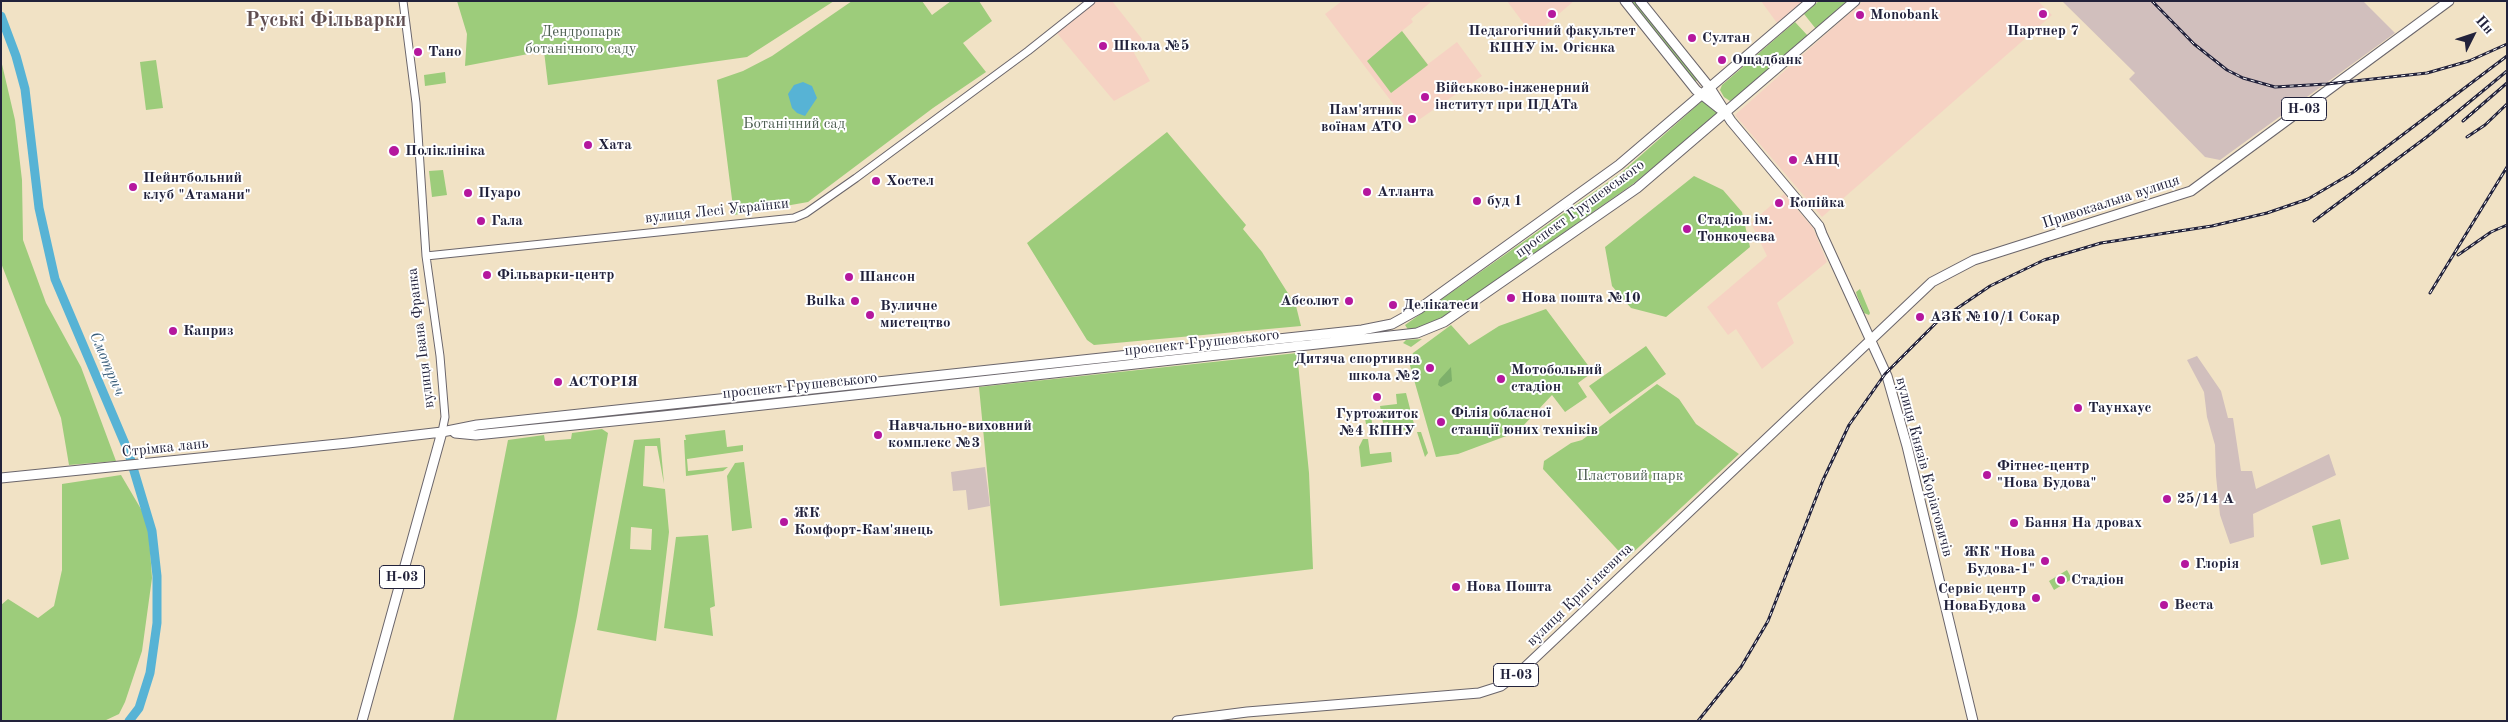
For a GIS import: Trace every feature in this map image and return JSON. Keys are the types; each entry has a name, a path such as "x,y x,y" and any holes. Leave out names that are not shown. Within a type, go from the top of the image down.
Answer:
{"main road":[{"name":"вулиця Князів Коріатовичів","path":"1625,1 1702,96 1725,113"},
{"name":"вулиця Князів Коріатовичів","path":"1640,1 1710,88 1725,113 1819,226 1886,376 1907,446 1973,721"},
{"name":"проспект Грушевського","path":"302,448 442,432 487,424 1362,330 1385,325 1418,309 1569,203 1644,146 1811,1"},
{"name":"проспект Грушевського","path":"442,432 476,435 1418,333 1444,322 1637,188 1855,1"},
{"name":"Привокзальна вулиця","path":"1870,338 1932,282 1974,260 2191,191 2449,1"},
{"name":"вулиця Крипʼякевича","path":"1176,721 1247,712 1479,692 1501,686 1522,670 1870,338"},
{"name":"вулиця Івана Франка","path":"362,721 442,432"},
{"name":"Стрімка лань","path":"1,478 302,448"}],"street":[{"name":"вулиця Івана Франка","path":"403,1 416,103 426,256 440,356 445,417 442,432"},
{"name":"вулиця Лесі Українки","path":"426,256 794,218 806,213 856,178 1028,51 1091,1"}],"shaded area":[{"name":"Школа №5","path":"1094,1 1112,1 1142,39 1134,53 1150,81 1114,101 1056,32"},
{"path":"1342,1 1432,1 1411,19 1413,22 1402,31 1428,64 1457,42 1482,76 1410,126 1325,14"},
{"path":"1507,1 1574,1 1533,36"},
{"path":"1761,1 1803,1 1777,23"},
{"path":"1863,1 2038,1 2052,15 1822,217 1735,115"},
{"path":"2062,1 2363,1 2395,33 2220,160 2205,157 2129,79 2135,73"},
{"path":"1784,194 1813,228 1827,262 1777,303 1794,343 1762,369 1736,329 1728,335 1707,307 1767,256 1751,223"},
{"path":"2197,356 2221,391 2228,418 2233,418 2241,471 2252,471 2256,489 2329,454 2336,475 2253,514 2254,537 2230,544 2220,515 2215,445 2207,417 2204,392 2187,360"},
{"path":"985,467 990,506 968,510 966,490 953,491 951,472"}],"green space":[{"name":"Дендропарк ботанічного саду","path":"457,1 834,1 747,57 548,85 544,51 465,66 467,34"},
{"name":"Ботанічний сад","path":"852,1 922,1 932,15 951,1 979,1 992,21 963,43 986,72 933,108 808,202 734,215 717,80 743,71 772,56"},
{"path":"1630,1 1636,1 1698,79 1695,82"},
{"path":"1819,1 1847,1 1816,29 1804,14"},
{"path":"1795,22 1808,36 1735,100 1730,101 1724,97 1720,90 1722,85"},
{"path":"1402,31 1428,65 1391,93 1367,61"},
{"path":"1,60 15,120 22,180 23,240 46,303 81,367 116,461 69,465 61,418 1,263"},
{"path":"156,60 163,108 146,110 140,62"},
{"path":"445,72 446,83 425,86 424,75"},
{"path":"1702,101 1708,101 1717,111 1715,117 1633,184 1449,313 1427,326 1409,331 1405,325 1621,173"},
{"path":"1167,132 1246,225 1243,229 1262,252 1296,306 1301,326 1094,345 1087,340 1027,243"},
{"path":"443,170 447,195 432,197 429,171"},
{"name":"Стадіон ім. Тонкочеєва","path":"1694,176 1723,190 1742,212 1750,247 1666,317 1631,308 1612,286 1605,247"},
{"path":"1860,289 1870,313 1869,315 1864,313 1857,296 1856,292"},
{"name":"Мотобольний стадіон","path":"1546,309 1593,372 1578,383 1587,397 1565,412 1552,395 1522,427 1509,435 1458,454 1436,457 1409,362 1413,353 1451,325 1469,345 1499,326"},
{"path":"1422,339 1411,347 1403,343 1406,340"},
{"path":"1646,346 1666,374 1610,414 1589,386"},
{"path":"1297,353 1309,473 1313,569 1000,606 979,387"},
{"path":"1451,367 1452,381 1441,387 1438,385 1439,380"},
{"name":"Пластовий парк","path":"1657,384 1679,399 1696,424 1739,454 1626,559 1543,469 1544,461 1571,443 1582,440"},
{"path":"1406,393 1415,428 1390,433 1388,422 1383,423 1380,406 1397,404 1396,394"},
{"path":"1371,412 1372,424 1377,423 1379,434 1372,435 1370,424 1366,424 1364,413"},
{"path":"602,429 608,433 577,616 556,721 453,721 508,440 544,435 545,441 571,439 572,433"},
{"path":"725,430 727,447 743,445 743,451 687,459 688,471 728,467 723,471 686,476 685,435"},
{"path":"1417,432 1421,432 1428,453 1425,457"},
{"path":"660,438 664,484 657,446 645,446 643,486 665,489 669,532 656,641 597,630 634,440","holes":["631,527 652,529 651,550 630,549"]},
{"path":"1363,439 1368,439 1370,454 1391,452 1392,462 1361,467 1359,447"},
{"path":"744,462 752,528 732,531 727,476 735,463"},
{"path":"121,475 148,521 152,578 142,651 125,702 119,714 104,721 1,721 1,605 8,599 38,618 54,606 62,570 62,484"},
{"path":"2340,519 2349,559 2321,565 2312,526"},
{"path":"708,535 715,606 710,608 713,636 664,628 676,537"},
{"name":"Стадіон","path":"2067,570 2072,579 2054,590 2049,581"}],"water":[{"path":"803,82 812,86 817,98 805,116 797,113 792,108 788,94 794,85"}],"waterway":[{"name":"Смотрич","path":"1,16 16,56 25,89 39,208 55,279 128,451 152,531 157,576 157,623 150,673 139,708 129,721"}],"railway":[{"path":"2152,1 2194,44 2227,70 2243,78 2275,87 2327,84 2427,73 2469,61 2507,44"},
{"path":"1698,721 1741,667 1768,621 1823,480 1849,425 1885,374 1937,322 1990,286 2044,260 2101,243 2212,226 2267,213 2308,199 2352,173 2507,56"},
{"path":"2314,221 2428,136 2507,71"},
{"path":"2463,121 2507,83"},
{"path":"2467,137 2485,125 2507,104"},
{"path":"2430,293 2507,167"},
{"path":"2458,255 2491,232 2507,225"}],"place":[{"name":"Педагогічний факультет КПНУ ім. Огієнка","path":"1552,14"},
{"name":"Партнер 7","path":"2043,14"},
{"name":"Monobank","path":"1860,15"},
{"name":"Султан","path":"1692,38"},
{"name":"Школа №5","path":"1103,46"},
{"name":"Тано","path":"418,52"},
{"name":"Ощадбанк","path":"1722,60"},
{"name":"Військово-інженерний інститут при ПДАТа","path":"1425,97"},
{"name":"Пам'ятник воїнам АТО","path":"1412,119"},
{"name":"Хата","path":"588,145"},
{"name":"Поліклініка","path":"394,151"},
{"name":"АНЦ","path":"1793,160"},
{"name":"Хостел","path":"876,181"},
{"name":"Пейнтбольний клуб \"Атамани\"","path":"133,187"},
{"name":"Атланта","path":"1367,192"},
{"name":"Пуаро","path":"468,193"},
{"name":"буд 1","path":"1477,201"},
{"name":"Копійка","path":"1779,203"},
{"name":"Гала","path":"481,221"},
{"name":"Стадіон ім. Тонкочеєва","path":"1687,229"},
{"name":"Фільварки-центр","path":"487,275"},
{"name":"Шансон","path":"849,277"},
{"name":"Нова пошта №10","path":"1511,298"},
{"name":"Bulka","path":"855,301"},
{"name":"Абсолют","path":"1349,301"},
{"name":"Делікатеси","path":"1393,305"},
{"name":"Вуличне мистецтво","path":"870,315"},
{"name":"АЗК №10/1 Сокар","path":"1920,317"},
{"name":"Каприз","path":"173,331"},
{"name":"Дитяча спортивна школа №2","path":"1430,368"},
{"name":"Мотобольний стадіон","path":"1501,379"},
{"name":"АСТОРІЯ","path":"558,382"},
{"name":"Гуртожиток №4 КПНУ","path":"1377,397"},
{"name":"Таунхаус","path":"2078,408"},
{"name":"Філія обласної станції юних техніків","path":"1441,422"},
{"name":"Навчально-виховний комплекс №3","path":"878,435"},
{"name":"Фітнес-центр \"Нова Будова\"","path":"1987,475"},
{"name":"25/14 А","path":"2167,499"},
{"name":"ЖК Комфорт-Кам'янець","path":"784,522"},
{"name":"Бання На дровах","path":"2014,523"},
{"name":"ЖК \"Нова Будова-1\"","path":"2045,561"},
{"name":"Глорія","path":"2185,564"},
{"name":"Стадіон","path":"2061,580"},
{"name":"Нова Пошта","path":"1456,587"},
{"name":"Сервіс центр НоваБудова","path":"2036,598"},
{"name":"Веста","path":"2164,605"}],"district":[{"name":"Руські Фільварки","path":"326,21"}]}
